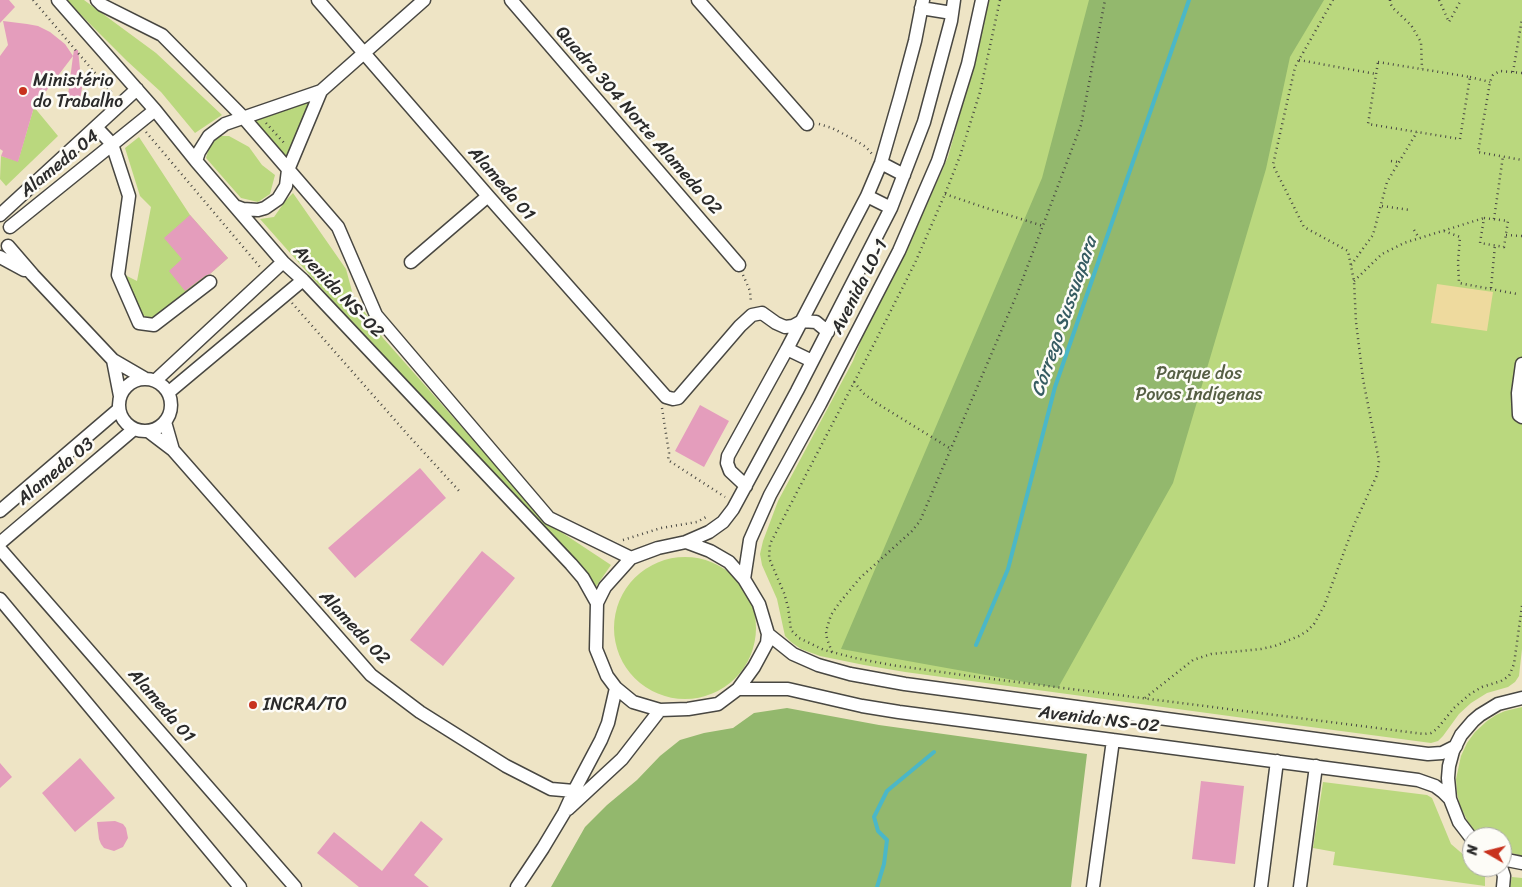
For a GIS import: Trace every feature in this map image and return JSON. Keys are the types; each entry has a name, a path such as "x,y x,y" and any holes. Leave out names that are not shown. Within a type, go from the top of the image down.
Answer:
{"street":[{"name":"Avenida NS-02","path":"58,0 137,89 283,262 303,280 571,564 583,578 597,603"},
{"name":"Avenida NS-02","path":"97,0 102,6 162,35 243,117 338,227 376,315 549,518 631,558"},
{"name":"Alameda 01","path":"318,0 659,389"},
{"path":"196,161 204,144 217,129 225,124 321,91 424,0"},
{"name":"Quadra 304 Norte Alameda 02","path":"511,0 738,265"},
{"path":"698,0 807,124"},
{"name":"Avenida LO-1","path":"744,578 750,540 770,495 825,396 891,267 938,161 968,64 982,0"},
{"path":"746,486 730,471 727,463 728,456 788,349 867,196 881,163 900,97 922,4 953,6"},
{"name":"Avenida LO-1","path":"686,542 709,532 723,522 733,509 828,332 891,208 924,122 953,6"},
{"name":"Alameda 04","path":"0,215 137,89"},
{"path":"236,206 243,209 258,210 272,204 283,193 288,178 288,170 321,91"},
{"name":"Alameda 04","path":"5,223 155,110"},
{"path":"96,127 112,144 129,196 118,275 139,323 154,325 210,282"},
{"path":"881,163 904,175"},
{"path":"411,262 488,196"},
{"path":"867,196 891,208"},
{"path":"5,223 12,237 4,249 33,275 113,360 164,386 169,392 171,410 165,422 157,428 148,431 134,429 122,417 119,409 120,396 113,360"},
{"path":"0,257 33,275"},
{"path":"120,396 129,384 150,379 283,262"},
{"path":"169,392 303,280"},
{"path":"659,389 666,397 678,398 740,326 752,315 762,313 785,327 793,326 802,321 816,322 828,332"},
{"path":"788,349 812,361"},
{"path":"1522,364 1518,393 1519,414 1522,417"},
{"name":"Alameda 03","path":"0,511 119,409"},
{"name":"Alameda 02","path":"165,422 172,450 371,675 420,712 506,766 551,788 574,791"},
{"name":"Alameda 03","path":"0,543 134,429"},
{"path":"148,431 172,450"},
{"path":"686,542 710,551 729,562 744,578 759,604 768,634 767,643 754,667 738,689 718,704 688,710 660,710 633,702 616,688 606,676 596,649 597,603 605,587 631,558 658,548 686,542"},
{"name":"Alameda 01","path":"0,548 295,887"},
{"path":"0,599 240,887"},
{"name":"Avenida NS-02","path":"768,634 793,654 829,668 868,678 1428,754 1442,753 1456,746"},
{"path":"517,887 564,812 605,731 616,688"},
{"name":"Avenida NS-02","path":"738,689 788,689 862,706 917,714 1418,780 1437,787 1450,800"},
{"name":"Avenida NS-02","path":"1462,827 1450,800 1448,787 1450,760 1456,746 1467,728 1482,713 1498,704 1520,697"},
{"path":"564,812 622,759 660,710"},
{"path":"1093,887 1113,740"},
{"path":"1261,887 1277,761"},
{"path":"1300,887 1316,766"}],"path":[{"path":"33,0 122,103"},
{"path":"833,653 826,631 831,615 860,578 918,525 1018,294 1081,125 1105,0"},
{"path":"1144,698 1193,660 1211,654 1275,646 1307,631 1320,614 1354,526 1379,469 1362,369 1356,322 1354,281 1348,251 1304,227 1273,165 1295,67 1333,0"},
{"path":"1390,0 1393,8 1411,25 1421,42 1422,69"},
{"path":"1439,0 1449,22 1461,0"},
{"path":"1513,72 1522,19"},
{"path":"1299,60 1376,74"},
{"path":"1470,77 1460,139 1368,124 1378,62 1470,77 1490,82"},
{"path":"1522,74 1496,72 1493,75 1490,82 1478,152 1522,160"},
{"path":"138,123 268,276"},
{"path":"807,124 820,124 853,139 866,147 881,163"},
{"path":"1351,265 1373,235 1388,182 1417,132"},
{"path":"1494,219 1503,156"},
{"path":"1391,161 1398,162"},
{"path":"945,194 1044,226"},
{"path":"1382,206 1410,210"},
{"path":"1354,281 1382,254 1404,243 1484,218 1508,221 1504,247 1480,243 1484,218"},
{"path":"1414,230 1419,238"},
{"path":"1443,230 1460,237 1458,262 1460,283 1517,294"},
{"path":"1506,235 1522,236"},
{"path":"1491,288 1495,245"},
{"path":"738,265 750,291 752,315"},
{"path":"285,295 461,493"},
{"path":"854,382 863,393 878,404 951,449"},
{"path":"659,389 669,453 668,460 725,497 721,503"},
{"path":"617,541 627,540 661,528 697,522 713,514"},
{"path":"771,541 768,548 769,558 786,598 791,630 799,638 833,653 936,672 1427,734 1437,729 1454,708 1466,697 1482,687 1509,676 1513,668 1522,606"}],"green space":[{"path":"66,0 84,0 156,53 222,115 195,133 161,92"},
{"name":"Parque dos Povos Indígenas","path":"987,0 1522,0 1522,649 1519,676 1508,687 1487,693 1471,703 1459,714 1438,741 1431,743 905,672 820,656 801,649 785,636 777,599 762,565 760,554 763,541 778,501 853,361 870,317 906,251 948,157 975,60"},
{"path":"1089,0 1324,0 1290,57 1266,169 1173,483 1058,688 841,649 1042,178"},
{"path":"321,91 288,170 243,117"},
{"path":"34,107 58,136 6,186 0,179 1,156 18,161"},
{"path":"220,136 229,136 249,147 262,165 275,175 270,194 258,202 241,198 206,158 210,145"},
{"path":"139,137 190,215 228,258 188,293 154,318 143,316 125,275 137,281 151,207 140,196 125,148"},
{"path":"293,193 346,269 353,295 383,338 546,522 611,565 595,588 378,352 260,219 274,217"},
{"path":"685,557 712,563 724,569 735,578 744,589 750,601 756,628 750,655 744,667 735,678 724,687 712,693 685,699 658,693 646,687 635,678 626,667 620,655 614,628 620,601 626,589 635,578 646,569 658,563"},
{"path":"1522,707 1522,856 1512,853 1512,827 1472,827 1460,806 1457,793 1456,779 1461,756 1467,743 1487,721 1505,711"},
{"path":"787,708 879,725 1087,754 1071,887 551,887 585,827 607,805 637,780 660,756 680,740 704,733 733,728 754,713"},
{"path":"1323,782 1427,795 1432,798 1451,844 1462,853 1462,877 1485,877 1485,886 1333,865 1335,852 1313,848"},
{"path":"1512,877 1522,878 1522,887 1510,887"}],"sand":[{"path":"1437,284 1493,292 1487,331 1431,323"}],"building":[{"path":"0,0 9,0 15,7 0,23"},
{"name":"Ministério do Trabalho","path":"3,21 38,26 50,32 65,44 73,56 34,107 18,162 1,156 3,151 0,149 0,56 8,45"},
{"path":"74,50 78,50 82,88 79,105 67,103"},
{"path":"190,215 228,258 210,274 185,291 169,271 182,259 164,238"},
{"path":"700,405 729,421 704,467 675,451"},
{"path":"420,468 446,498 355,578 328,548"},
{"path":"482,551 515,578 443,666 410,640"},
{"path":"80,758 115,798 75,832 42,793"},
{"path":"0,763 12,777 0,788"},
{"path":"1201,781 1244,786 1235,864 1192,859"},
{"path":"115,821 123,824 128,838 123,847 114,851 104,848 101,844 97,822"},
{"path":"421,821 443,839 414,875 429,887 359,887 317,853 334,832 382,871"}],"waterway":[{"name":"Córrego Sussuapara","path":"976,645 1008,569 1055,387 1189,0"},
{"name":"Córrego Sussuapara","path":"877,887 884,864 887,840 878,831 874,817 887,791 934,752"}],"place":[{"name":"Ministério do Trabalho","path":"23,91"},
{"name":"INCRA/TO","path":"253,705"}]}
